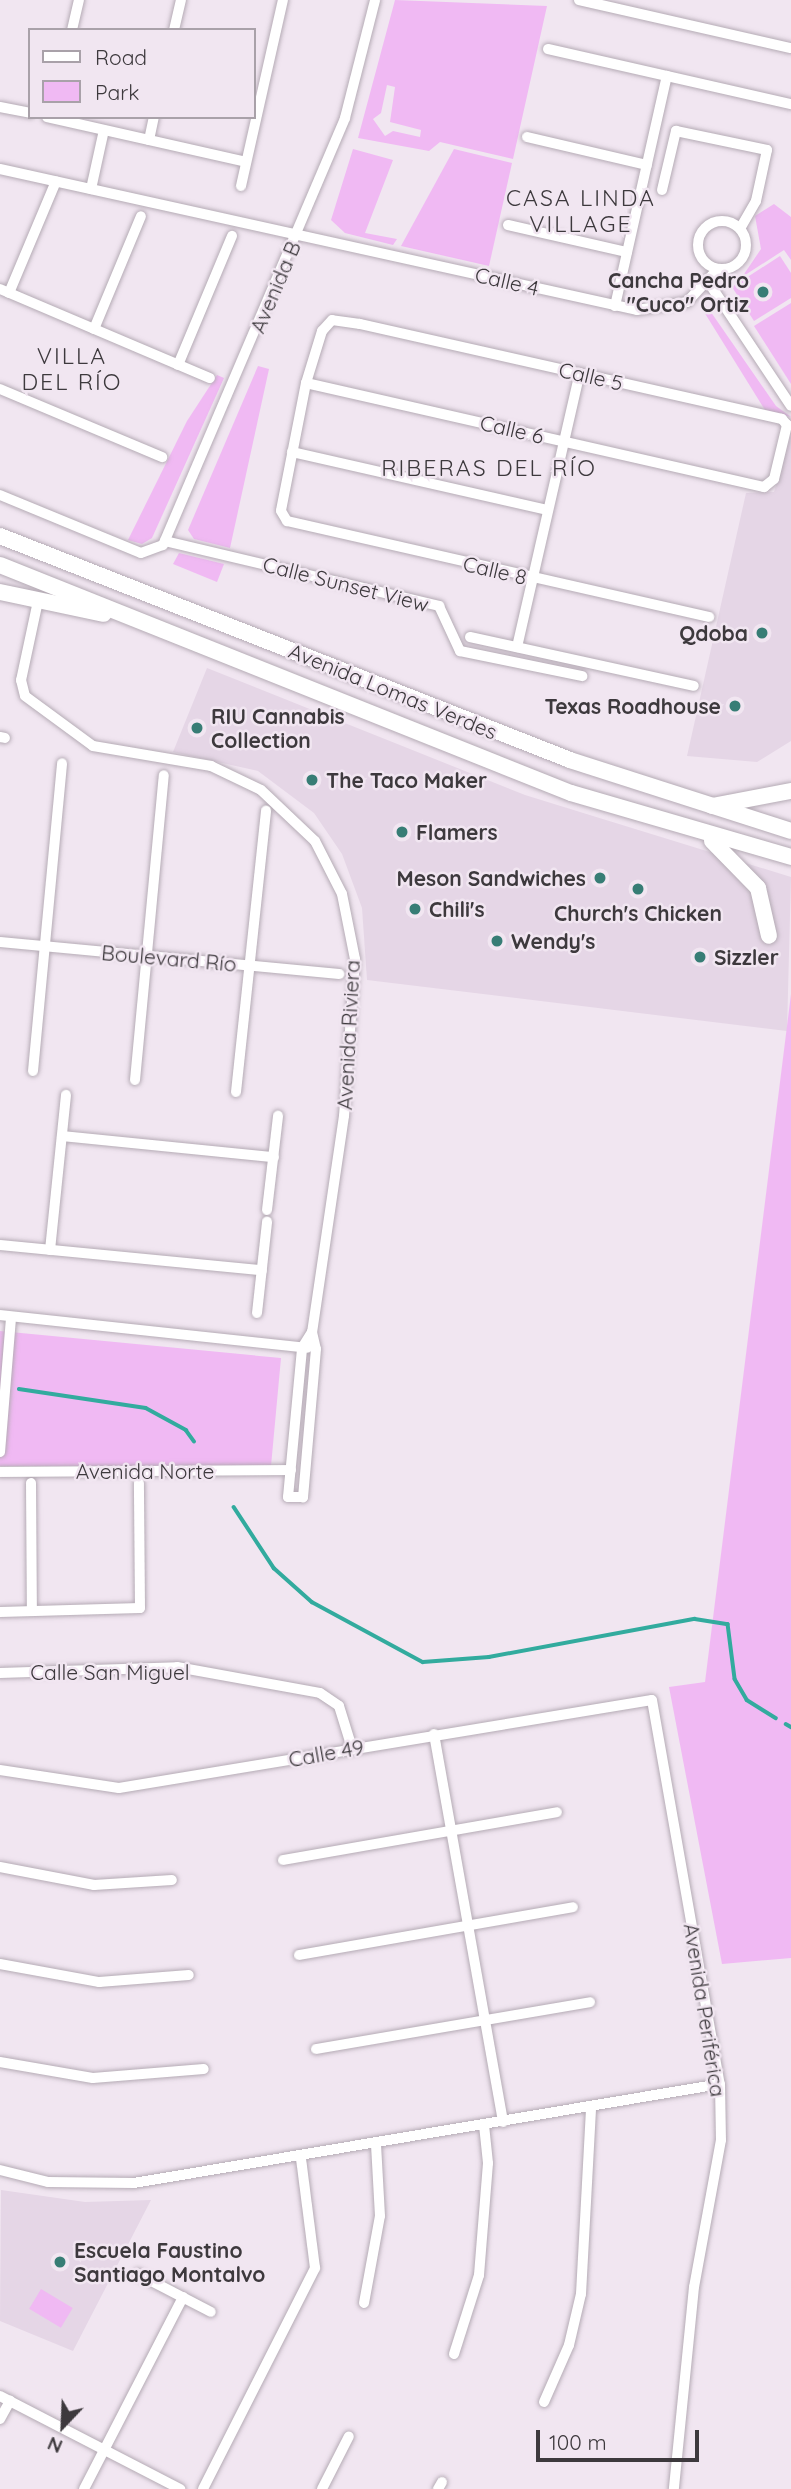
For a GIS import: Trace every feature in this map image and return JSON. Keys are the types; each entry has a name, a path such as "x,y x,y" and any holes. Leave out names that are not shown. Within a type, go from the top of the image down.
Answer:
{"highway":[{"name":"Avenida Lomas Verdes","path":"0,536 504,736 791,831"},
{"name":"Avenida Lomas Verdes","path":"0,565 571,793 791,857"},
{"path":"0,592 154,626"},
{"path":"709,806 791,791"},
{"path":"698,832 749,874 769,936"}],"street":[{"path":"72,28 79,0"},
{"path":"174,28 181,0"},
{"path":"256,118 283,0"},
{"path":"579,0 791,48"},
{"name":"Avenida B","path":"165,541 298,234 345,118 374,1"},
{"path":"548,49 791,104"},
{"path":"615,306 667,76"},
{"path":"0,107 28,113"},
{"path":"55,119 246,162"},
{"path":"149,140 154,119"},
{"path":"241,187 256,119"},
{"path":"91,189 104,130"},
{"path":"662,190 676,131 767,150 756,201 740,229 744,255 734,266 718,269 701,258 701,233 717,221 740,229"},
{"path":"527,137 647,165"},
{"name":"Calle 4","path":"0,169 615,306 674,307 718,269"},
{"path":"55,181 5,291 210,378"},
{"path":"94,329 141,216"},
{"path":"508,225 627,252"},
{"path":"178,365 232,236"},
{"path":"707,280 791,406"},
{"name":"Calle 5","path":"306,383 325,324 360,324 778,417 787,425 779,457"},
{"path":"517,647 580,373"},
{"path":"306,383 292,453 548,510"},
{"name":"Calle 6","path":"306,383 764,487 774,479 779,457"},
{"path":"0,389 162,457"},
{"name":"Calle 8","path":"292,453 284,518 709,617"},
{"path":"0,495 141,553 165,541"},
{"name":"Calle Sunset View","path":"165,541 439,606 460,651 582,676"},
{"name":"Avenida Riviera","path":"38,601 21,681 25,696 93,746 211,766 261,790 315,841 342,894 354,990 344,1116 312,1332 316,1349 303,1497 288,1497 302,1348 312,1332"},
{"path":"470,636 694,686"},
{"path":"33,1071 62,763"},
{"path":"135,1080 164,775"},
{"path":"236,1093 266,811"},
{"name":"Boulevard Río","path":"0,942 339,974"},
{"path":"50,1250 66,1095"},
{"path":"267,1210 278,1116"},
{"path":"62,1136 274,1157"},
{"path":"257,1313 267,1222"},
{"path":"0,1245 262,1270"},
{"path":"0,1452 5,1316 316,1349"},
{"name":"Avenida Norte","path":"0,1472 291,1470"},
{"path":"31,1483 33,1611"},
{"path":"0,1612 140,1608 139,1483"},
{"name":"Calle San Miguel","path":"0,1673 177,1667 320,1693 339,1706 352,1748"},
{"name":"Calle 49","path":"0,1770 119,1788 652,1700"},
{"name":"Avenida Periférica","path":"652,1700 720,2084 721,2140 694,2287 674,2489"},
{"path":"434,1734 503,2122"},
{"path":"283,1860 557,1812"},
{"path":"0,1867 94,1885 172,1880"},
{"path":"299,1955 573,1907"},
{"path":"0,1964 99,1982 189,1975"},
{"path":"316,2049 590,2002"},
{"path":"0,2062 93,2078 204,2070"},
{"path":"0,2170 48,2182 134,2183 301,2158 720,2084"},
{"path":"544,2402 569,2344 581,2294 591,2107"},
{"path":"454,2354 479,2275 488,2163 484,2126"},
{"path":"364,2303 380,2216 376,2145"},
{"path":"203,2489 315,2268 301,2158"},
{"path":"138,2274 211,2312"},
{"path":"84,2489 183,2297"},
{"path":"0,2419 5,2398 180,2489"},
{"path":"321,2489 349,2436"}],"shaded area":[{"path":"791,435 791,741 757,762 687,756 746,493 774,492"},
{"path":"207,668 525,795 791,877 787,1031 367,980 362,908 342,854 314,813 258,771 173,752"},
{"name":"Escuela Faustino Santiago Montalvo","path":"1,2190 85,2202 151,2200 73,2351 0,2321"}],"green space":[{"path":"395,0 547,6 513,159 440,142 429,151 358,138","holes":["387,85 395,87 390,122 421,130 420,137 393,131 385,136 373,119 381,113"]},
{"path":"353,149 393,160 365,233 397,239 393,245 345,233 331,220"},
{"path":"454,149 512,163 489,266 401,246"},
{"path":"774,204 791,217 791,260 784,250 742,277 761,249 755,216"},
{"name":"Cancha Pedro \"Cuco\" Ortiz","path":"780,256 791,273 791,298 754,321 732,287"},
{"path":"791,303 791,384 754,326"},
{"path":"706,305 776,406 791,417 765,410 701,307"},
{"path":"258,366 269,369 230,548 194,539 188,530"},
{"path":"217,375 224,378 152,538 142,544 128,540 187,421"},
{"path":"179,553 224,564 217,582 173,564"},
{"path":"791,994 791,1958 722,1964 669,1687 705,1682"},
{"path":"0,1331 281,1358 271,1466 0,1466"},
{"path":"41,2289 73,2308 61,2328 29,2309"}],"waterway":[{"path":"19,1389 146,1408 186,1430 194,1441"},
{"path":"234,1507 274,1568 312,1602 423,1662 489,1657 695,1619 728,1624 735,1679 747,1700 776,1718"},
{"path":"786,1724 791,1727"}],"place":[{"name":"Cancha Pedro \"Cuco\" Ortiz","path":"763,292"},
{"name":"Qdoba","path":"762,633"},
{"name":"Texas Roadhouse","path":"735,706"},
{"name":"RIU Cannabis Collection","path":"197,728"},
{"name":"The Taco Maker","path":"312,780"},
{"name":"Flamers","path":"402,832"},
{"name":"Meson Sandwiches","path":"600,878"},
{"name":"Church's Chicken","path":"638,889"},
{"name":"Chili's","path":"415,909"},
{"name":"Wendy's","path":"497,941"},
{"name":"Sizzler","path":"700,957"},
{"name":"Escuela Faustino Santiago Montalvo","path":"60,2262"}],"district":[{"name":"CASA LINDA VILLAGE","path":"581,211"},
{"name":"VILLA DEL RÍO","path":"72,369"},
{"name":"RIBERAS DEL RÍO","path":"489,468"}]}
